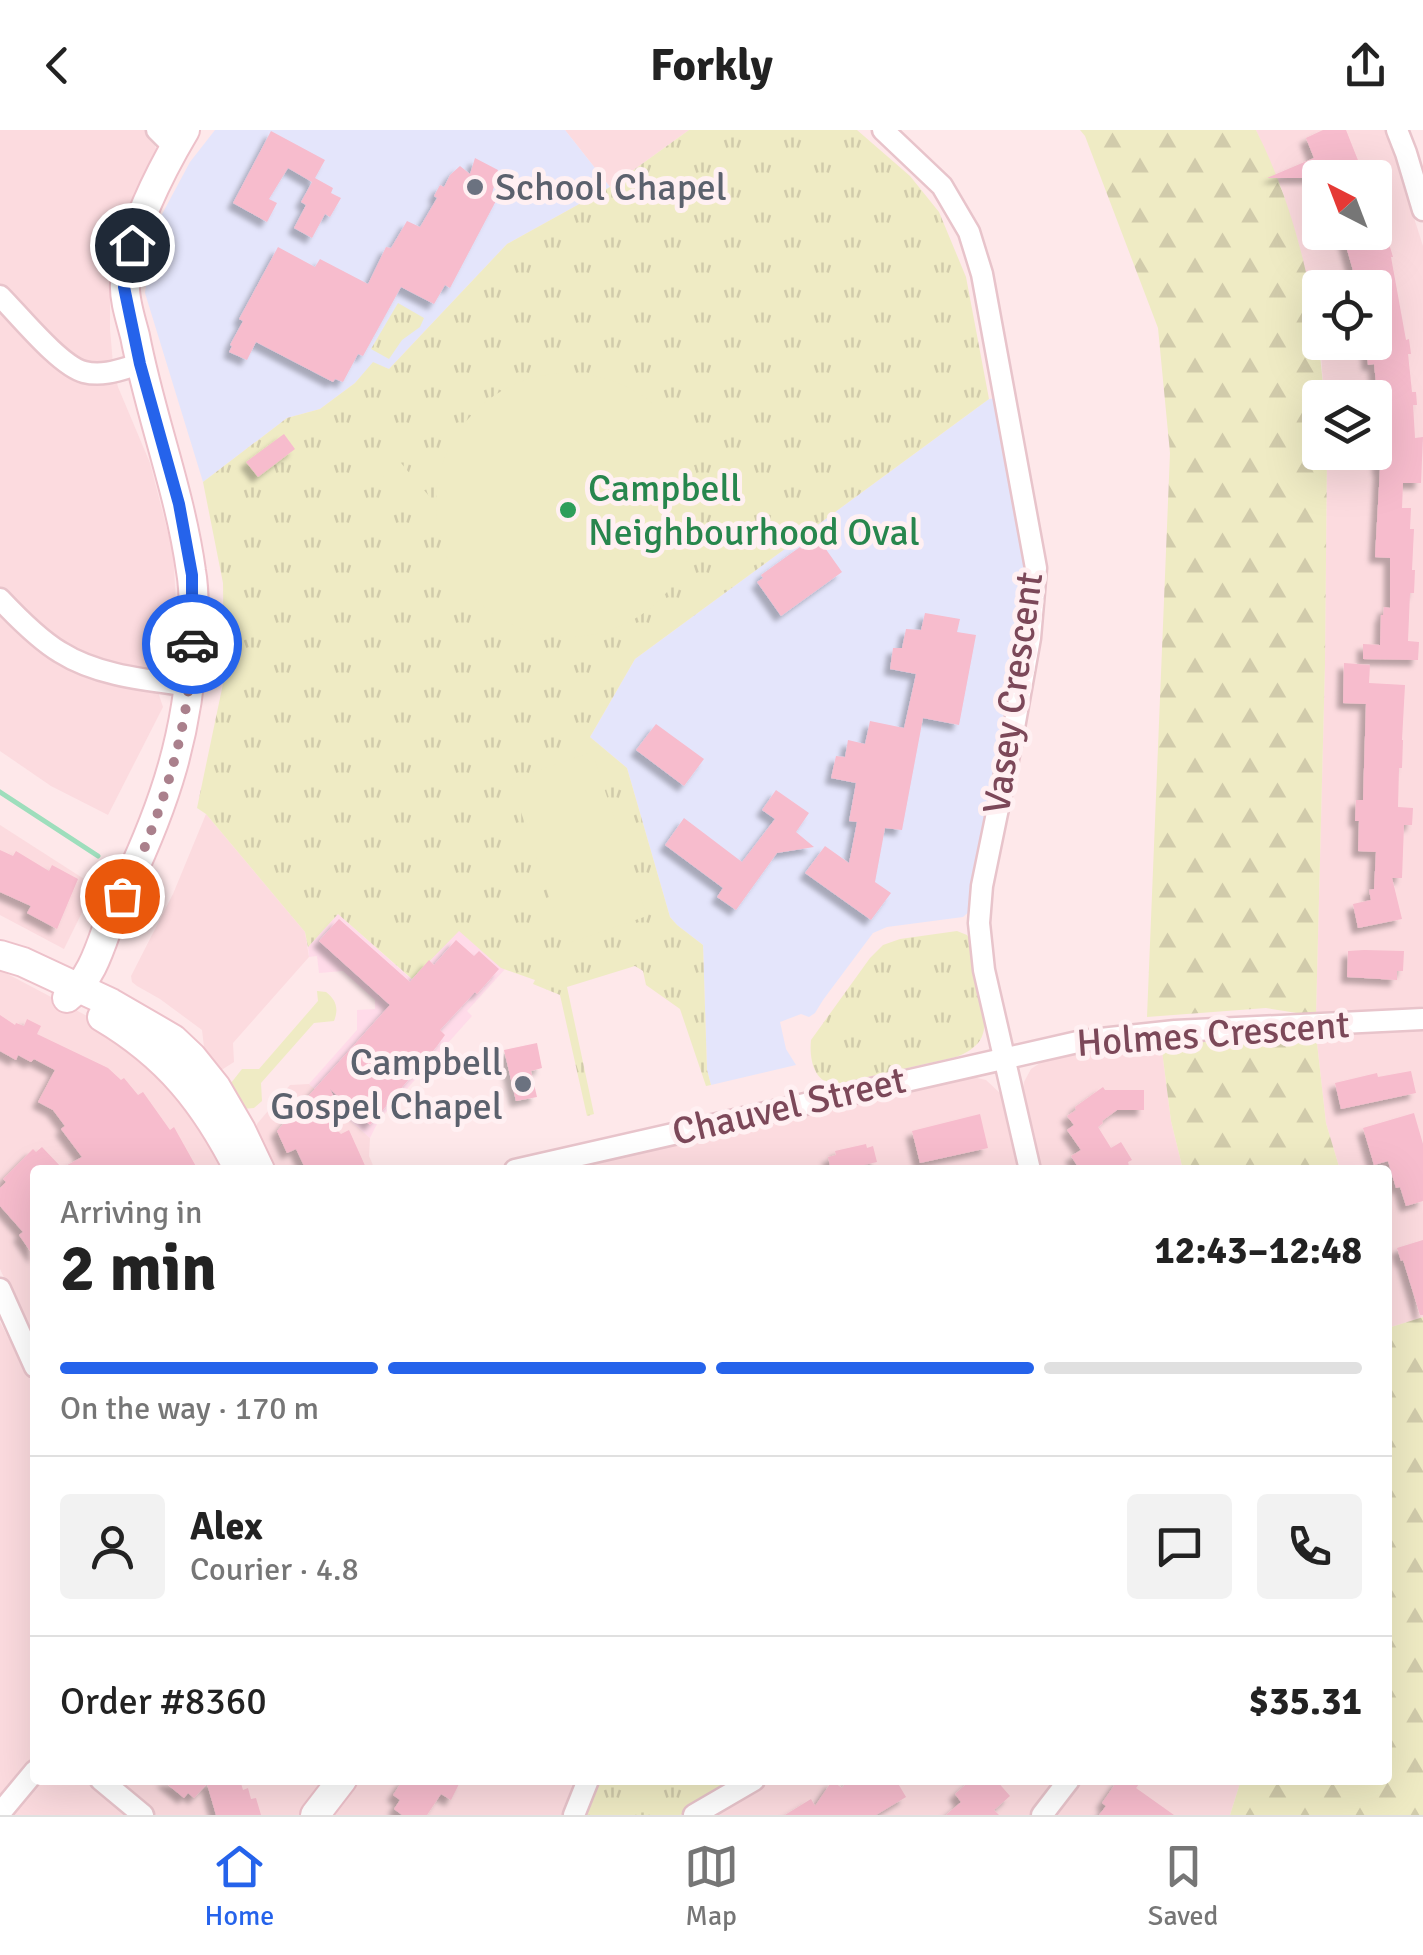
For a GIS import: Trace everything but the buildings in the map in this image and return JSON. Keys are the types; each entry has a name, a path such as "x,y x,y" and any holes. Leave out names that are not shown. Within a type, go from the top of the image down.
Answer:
{"street":[{"name":"Vasey Crescent","path":"882,130 942,186 970,232 982,274 1036,568 1030,638 982,886 979,923 984,970 1029,1165"},
{"path":"1397,130 1423,210"},
{"path":"71,990 105,938 110,917 156,820 179,746 190,686 192,575 179,504 140,364 124,287 132,245 172,136"},
{"path":"0,296 58,356 81,372 106,374 140,364"},
{"path":"0,600 60,652 100,670 190,686"},
{"path":"2,956 23,962 71,990 111,1003 160,1044 192,1057 216,1087 219,1119"},
{"name":"Holmes Crescent","path":"1004,1058 1082,1040 1128,1035 1423,1019"},
{"path":"160,1044 175,1073 219,1119 250,1165"},
{"name":"Chauvel Street","path":"537,1165 1004,1058"},
{"path":"2,1300 30,1357"},
{"path":"0,1813 30,1777"},
{"path":"107,1785 143,1815"},
{"path":"315,1815 338,1785"},
{"path":"574,1815 586,1785"},
{"path":"694,1815 745,1785"},
{"path":"1042,1815 1065,1785"}],"shaded area":[{"path":"0,130 151,130 156,149 153,167 115,250 110,291 113,364 99,368 73,359 0,288"},
{"path":"215,130 565,130 610,187 507,244 389,369 373,363 355,383 320,409 287,418 203,482 145,293 153,231 190,162"},
{"path":"565,130 689,130 610,187"},
{"path":"1256,130 1386,130 1423,246 1423,1006 1412,1009 1316,1016 1327,470 1392,470 1392,380 1323,380 1321,360 1392,360 1392,270 1303,270 1283,192"},
{"path":"0,296 57,356 114,372 150,463 173,552 176,602 170,658 149,665 163,707 108,815 51,786 0,751"},
{"path":"996,398 1028,550 1028,600 972,909 963,917 887,927 873,933 815,1013 780,1022 786,1049 796,1065 711,1085 707,1070 703,945 670,917 627,768 590,737 635,659 989,399"},
{"path":"206,814 305,932 309,957 233,1043 234,1062 217,1070 206,1064 202,1030 137,986 131,976 173,894"},
{"path":"0,825 95,886 64,949 0,915"},
{"path":"338,914 411,979 459,930 505,969 467,1011 472,1016 379,1120 370,1138 309,1084 357,1030 357,1010 375,1009 375,1000 343,971 319,973 317,956 309,957 308,947"},
{"path":"0,970 106,1026 147,1054 229,1165 30,1165 30,1335 0,1269"},
{"path":"1423,1030 1423,1317 1392,1327 1392,1165 1339,1165 1326,1123 1316,1034"},
{"path":"1161,1043 1171,1121 1182,1165 1038,1165 1022,1098 1024,1082 1031,1069 1046,1059 1081,1051"},
{"path":"973,1077 986,1080 1001,1094 1019,1165 581,1165"},
{"path":"309,1084 370,1138 373,1165 264,1165 254,1135 257,1124 290,1085"},
{"path":"0,1322 30,1379 30,1777 0,1813"},
{"path":"35,1785 93,1785 129,1815 10,1815"},
{"path":"120,1785 325,1785 302,1815 156,1815"},
{"path":"350,1785 577,1785 565,1815 329,1815"},
{"path":"761,1785 1054,1785 1031,1815 710,1815"},
{"path":"1075,1785 1239,1785 1230,1815 1054,1815"}],"green space":[{"path":"689,130 857,130 910,176 939,212 966,277 989,399 635,659 590,737 627,768 670,917 703,945 707,1070 711,1085 706,1086 680,1009 646,985 643,971 635,966 567,987 594,1114 587,1116 560,995 533,984 535,980 501,968 459,931 412,979 338,914 308,947 305,932 197,808 224,679 223,583 203,482 287,418 320,409 355,383 373,362 389,369 507,244 610,187"},
{"path":"1080,130 1256,130 1283,194 1303,260 1302,360 1320,360 1322,380 1302,380 1302,470 1327,470 1316,1016 1266,1008 1147,1017 1170,453 1158,328"},
{"path":"398,303 424,318 389,359 371,349"},
{"name":"Campbell Neighbourhood Oval","path":"568,373 594,375 619,383 662,411 690,454 698,479 698,531 690,556 662,599 619,627 594,635 568,637 542,635 517,627 474,599 446,556 438,531 436,505 438,479 446,454 474,411 517,383 542,375"},
{"path":"395,456 435,503 418,517 378,470"},
{"path":"592,752 647,916 566,944 510,780"},
{"path":"957,931 967,935 971,942 982,1002 984,1031 976,1046 956,1057 837,1084 823,1080 812,1062 811,1040 870,958 883,945 900,939"},
{"path":"317,991 326,992 334,1001 334,1021 314,1023 261,1083 262,1101 254,1108 243,1109 229,1091 231,1083 242,1069 259,1069 318,1001"},
{"path":"1316,1034 1326,1123 1339,1165 1182,1165 1171,1121 1161,1043"},
{"path":"1423,1317 1423,1815 1230,1815 1239,1785 1392,1785 1392,1327"},
{"path":"596,1785 732,1785 680,1815 587,1815"}],"waterway":[{"path":"0,792 98,856"}],"way so far":[{"path":"122,896 156,820 174,765 190,686 192,644"}],"place":[{"name":"School Chapel","path":"475,187"},
{"name":"Campbell Neighbourhood Oval","path":"568,510"},
{"name":"Campbell Gospel Chapel","path":"523,1084"}],"route":[{"path":"132,245 124,287 140,364 179,504 192,575 192,644"}]}
